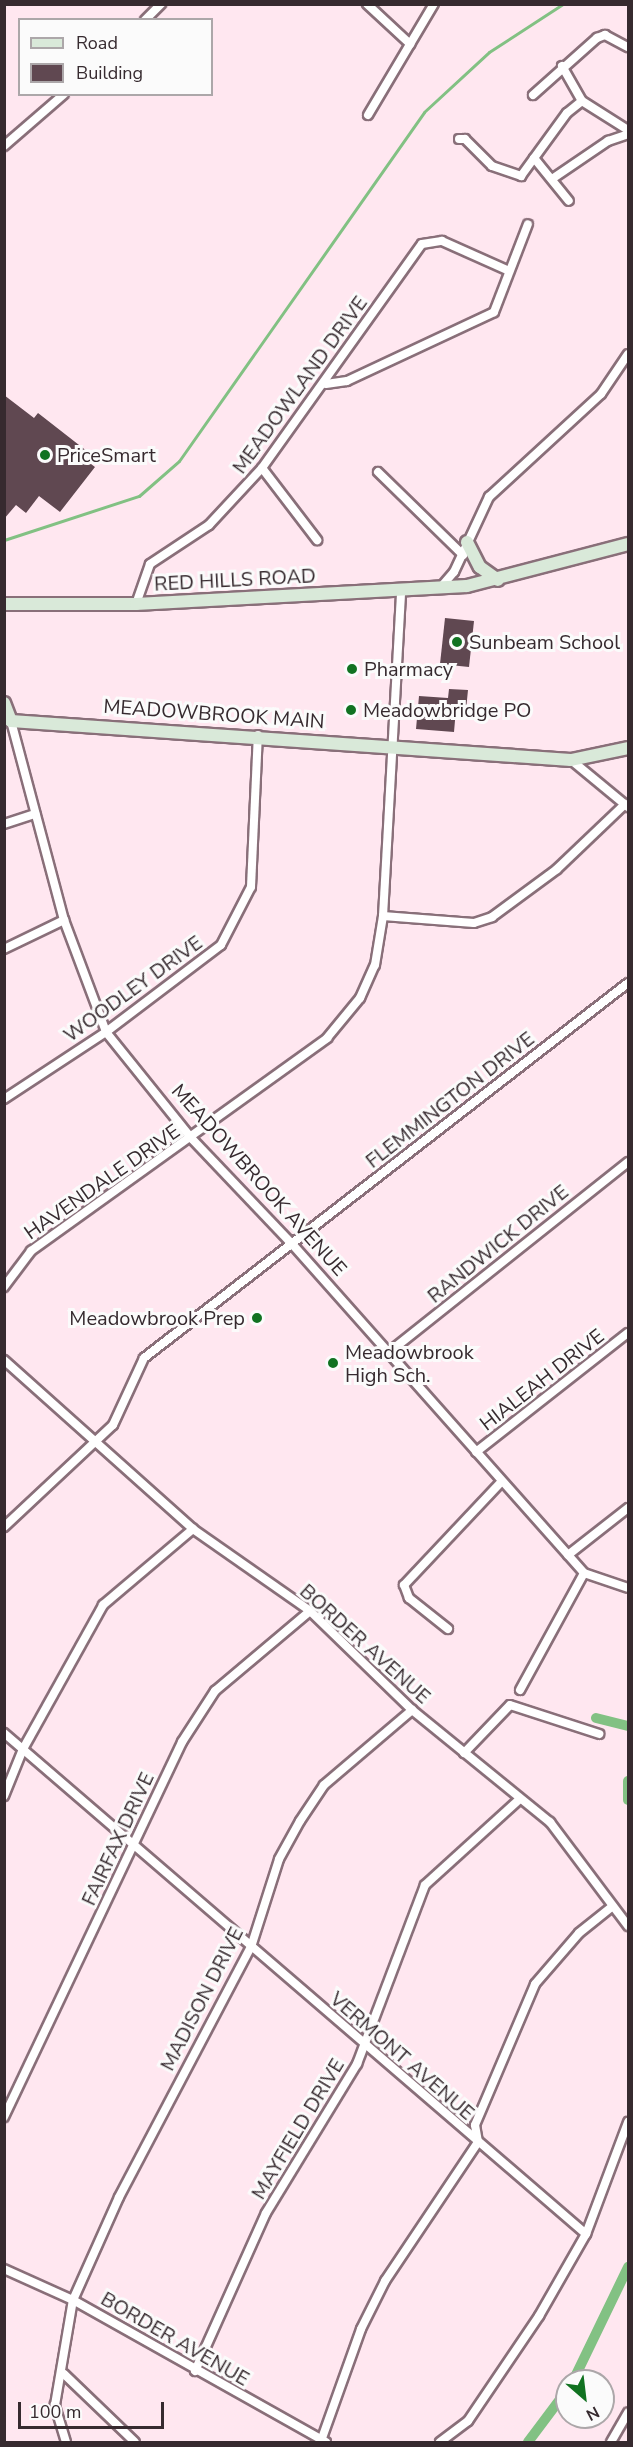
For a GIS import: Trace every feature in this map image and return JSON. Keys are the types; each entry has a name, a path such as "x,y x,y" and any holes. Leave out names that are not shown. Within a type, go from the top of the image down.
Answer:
{"main road":[{"path":"467,542 480,567 498,580"},
{"name":"RED HILLS ROAD","path":"4,604 136,604 401,592 467,586 498,580 628,544"},
{"name":"MEADOWBROOK AVENUE","path":"4,703 11,721"},
{"name":"MEADOWBROOK MAIN","path":"11,721 258,735 571,760 628,748"}],"street":[{"path":"147,18 161,4"},
{"path":"367,4 410,44"},
{"path":"368,115 434,4"},
{"path":"533,95 562,66 605,35 628,47"},
{"path":"562,66 582,101 628,132"},
{"path":"4,146 62,96"},
{"path":"459,139 465,139 479,156 504,173 521,176 582,101"},
{"path":"552,178 608,141 628,132"},
{"path":"534,158 569,201"},
{"path":"326,384 347,381 485,318 500,301 528,224"},
{"name":"MEADOWLAND DRIVE","path":"136,604 150,564 209,525 262,468 326,384 422,244 442,241 509,272"},
{"path":"440,588 462,555 489,497 601,394 628,354"},
{"path":"262,468 317,540"},
{"path":"378,472 462,555"},
{"name":"HAVENDALE DRIVE","path":"4,1287 31,1251 192,1139 340,1026 375,965 383,916 401,592"},
{"name":"MEADOWBROOK AVENUE","path":"11,721 64,920 106,1032 192,1139 293,1245 476,1452 501,1484 584,1573 628,1588"},
{"name":"WOODLEY DRIVE","path":"4,1099 106,1032 220,945 236,919 251,887 258,735"},
{"path":"383,916 474,923 492,917 557,869 627,805 571,760"},
{"path":"4,824 35,814"},
{"path":"4,949 64,920"},
{"name":"FLEMMINGTON DRIVE","path":"4,1527 96,1445 113,1425 144,1358 293,1245 628,983"},
{"name":"RANDWICK DRIVE","path":"388,1353 628,1161"},
{"name":"HIALEAH DRIVE","path":"476,1452 628,1333"},
{"name":"BORDER AVENUE","path":"4,1360 96,1445 193,1529 310,1611 412,1710 550,1822 628,1926"},
{"path":"448,1629 409,1598 404,1585 501,1484"},
{"path":"568,1555 628,1508"},
{"path":"4,1796 23,1749 103,1605 193,1529"},
{"path":"520,1690 584,1573"},
{"name":"FAIRFAX DRIVE","path":"4,2117 182,1742 215,1691 310,1611"},
{"path":"464,1753 510,1706 599,1734"},
{"name":"MADISON DRIVE","path":"66,2442 55,2405 64,2374 74,2300 119,2197 251,1947 279,1859 324,1785 412,1710"},
{"name":"VERMONT AVENUE","path":"4,1733 586,2234"},
{"name":"MAYFIELD DRIVE","path":"195,2371 266,2213 357,2064 362,2043 425,1885 520,1799"},
{"path":"324,2442 361,2329 385,2281 478,2142 475,2125 535,1984 579,1933 613,1906"},
{"path":"440,2442 468,2421 586,2234 628,2122"},
{"name":"BORDER AVENUE","path":"4,2269 74,2300 195,2371 324,2442"},
{"path":"64,2374 135,2442"},
{"path":"611,2442 628,2412"}],"building":[{"name":"PriceSmart","path":"4,395 34,418 38,413 88,452 83,458 95,467 60,512 39,496 26,513 16,505 4,519"},
{"name":"Sunbeam School","path":"445,618 474,621 469,667 440,664"},
{"path":"449,689 468,690 466,710 456,709 454,732 416,729 419,696 448,698"}],"waterway":[{"path":"4,540 139,496 179,461 424,112 489,52 563,4"},
{"path":"596,1718 628,1726"},
{"path":"628,1781 628,1800"},
{"path":"579,2369 628,2267"},
{"path":"528,2442 555,2406"}],"place":[{"name":"PriceSmart","path":"45,455"},
{"name":"Sunbeam School","path":"457,642"},
{"name":"Pharmacy","path":"352,669"},
{"name":"Meadowbridge PO","path":"351,710"},
{"name":"Meadowbrook Prep","path":"257,1318"},
{"name":"Meadowbrook High Sch.","path":"333,1363"}]}
